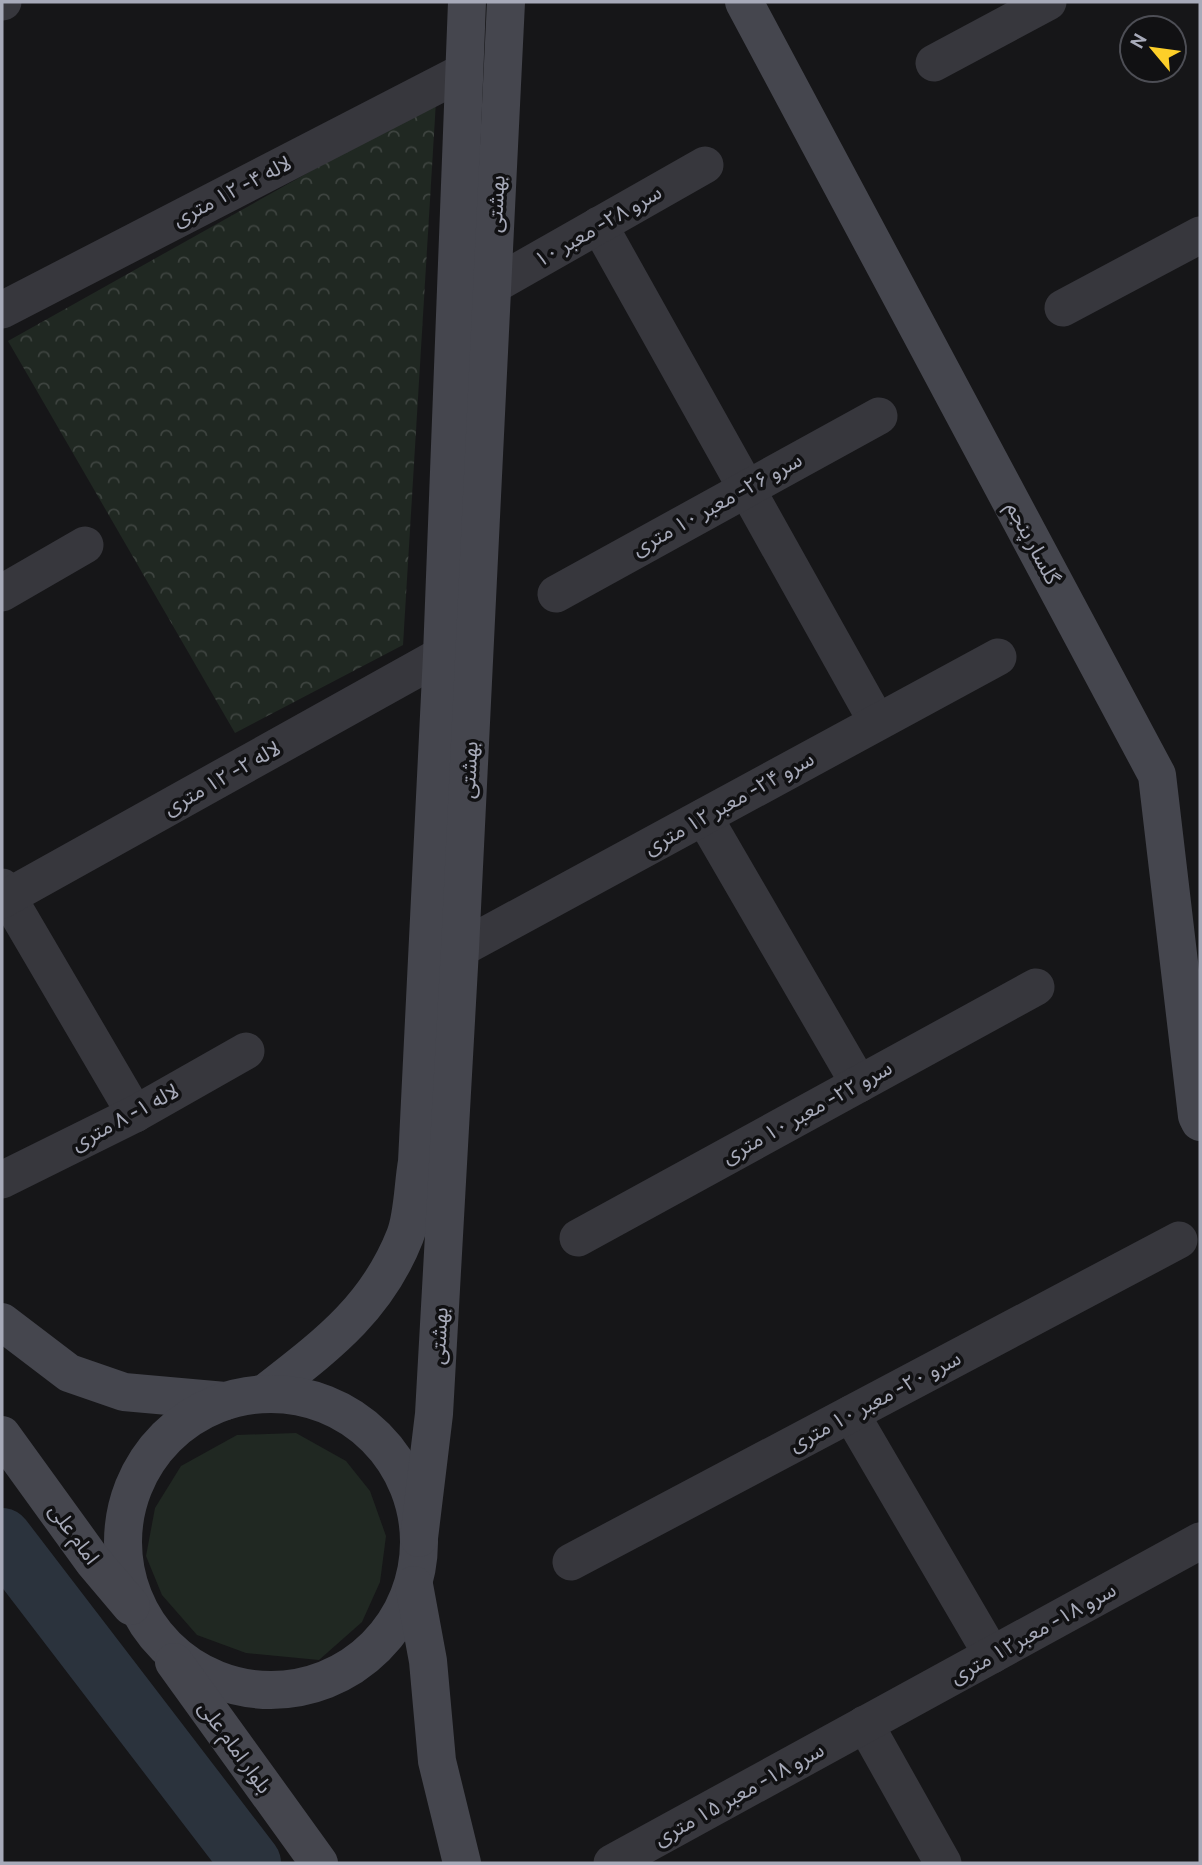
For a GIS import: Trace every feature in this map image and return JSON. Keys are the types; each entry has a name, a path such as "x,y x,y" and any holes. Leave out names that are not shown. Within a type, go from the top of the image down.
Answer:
{"street":[{"name":"بهشتی","path":"264,1394 331,1341 376,1293 406,1234 417,1162 442,655 467,2"},
{"name":"بهشتی","path":"419,1538 434,1414 460,949 506,2"},
{"name":"گلسار پنجم","path":"744,2 1157,775 1197,1116 1200,1122"},
{"path":"934,63 1048,2"},
{"name":"لاله ۴- ۱۲ متری","path":"2,310 463,72"},
{"name":"سرو ۲۸- معبر ۱۰","path":"492,286 705,165"},
{"path":"599,225 744,489 877,722"},
{"path":"1063,308 1200,236"},
{"name":"سرو ۲۶- معبر ۱۰ متری","path":"556,594 879,416"},
{"path":"2,593 85,545"},
{"name":"لاله ۲- ۱۲ متری","path":"3,895 442,655"},
{"name":"سرو ۲۴- معبر ۱۲ متری","path":"460,949 998,657"},
{"path":"704,817 859,1084"},
{"path":"3,895 135,1114"},
{"name":"سرو ۲۲- معبر ۱۰ متری","path":"578,1238 1036,987"},
{"name":"لاله ۱- ۸ متری","path":"2,1180 135,1114 246,1051"},
{"name":"سرو ۲۰- معبر ۱۰ متری","path":"571,1562 1179,1240"},
{"path":"2,1322 69,1373 124,1392 225,1401 264,1394 311,1399 353,1419 388,1450 411,1491 419,1538 414,1585 428,1661 438,1760 462,1863"},
{"path":"225,1401 189,1419 159,1445 137,1479 125,1517 123,1557 132,1596 151,1631 184,1664 226,1684 273,1691 319,1683 360,1661 393,1627 414,1585"},
{"path":"851,1414 992,1654"},
{"name":"امام علی","path":"2,1435 93,1561 151,1631"},
{"name":"سرو ۱۸- معبر۱۲ متری","path":"865,1724 1200,1542"},
{"name":"بلوار امام علی","path":"151,1631 319,1863"},
{"path":"865,1724 943,1863"},
{"name":"سرو ۱۸- معبر ۱۵ متری","path":"612,1863 865,1724"}],"green space":[{"path":"436,101 403,645 235,733 8,341"},
{"path":"296,1433 346,1461 370,1491 386,1536 380,1582 362,1622 319,1660 246,1653 197,1635 162,1595 146,1556 155,1508 181,1466 237,1435"}],"waterway":[{"path":"2,1538 251,1863"}]}
